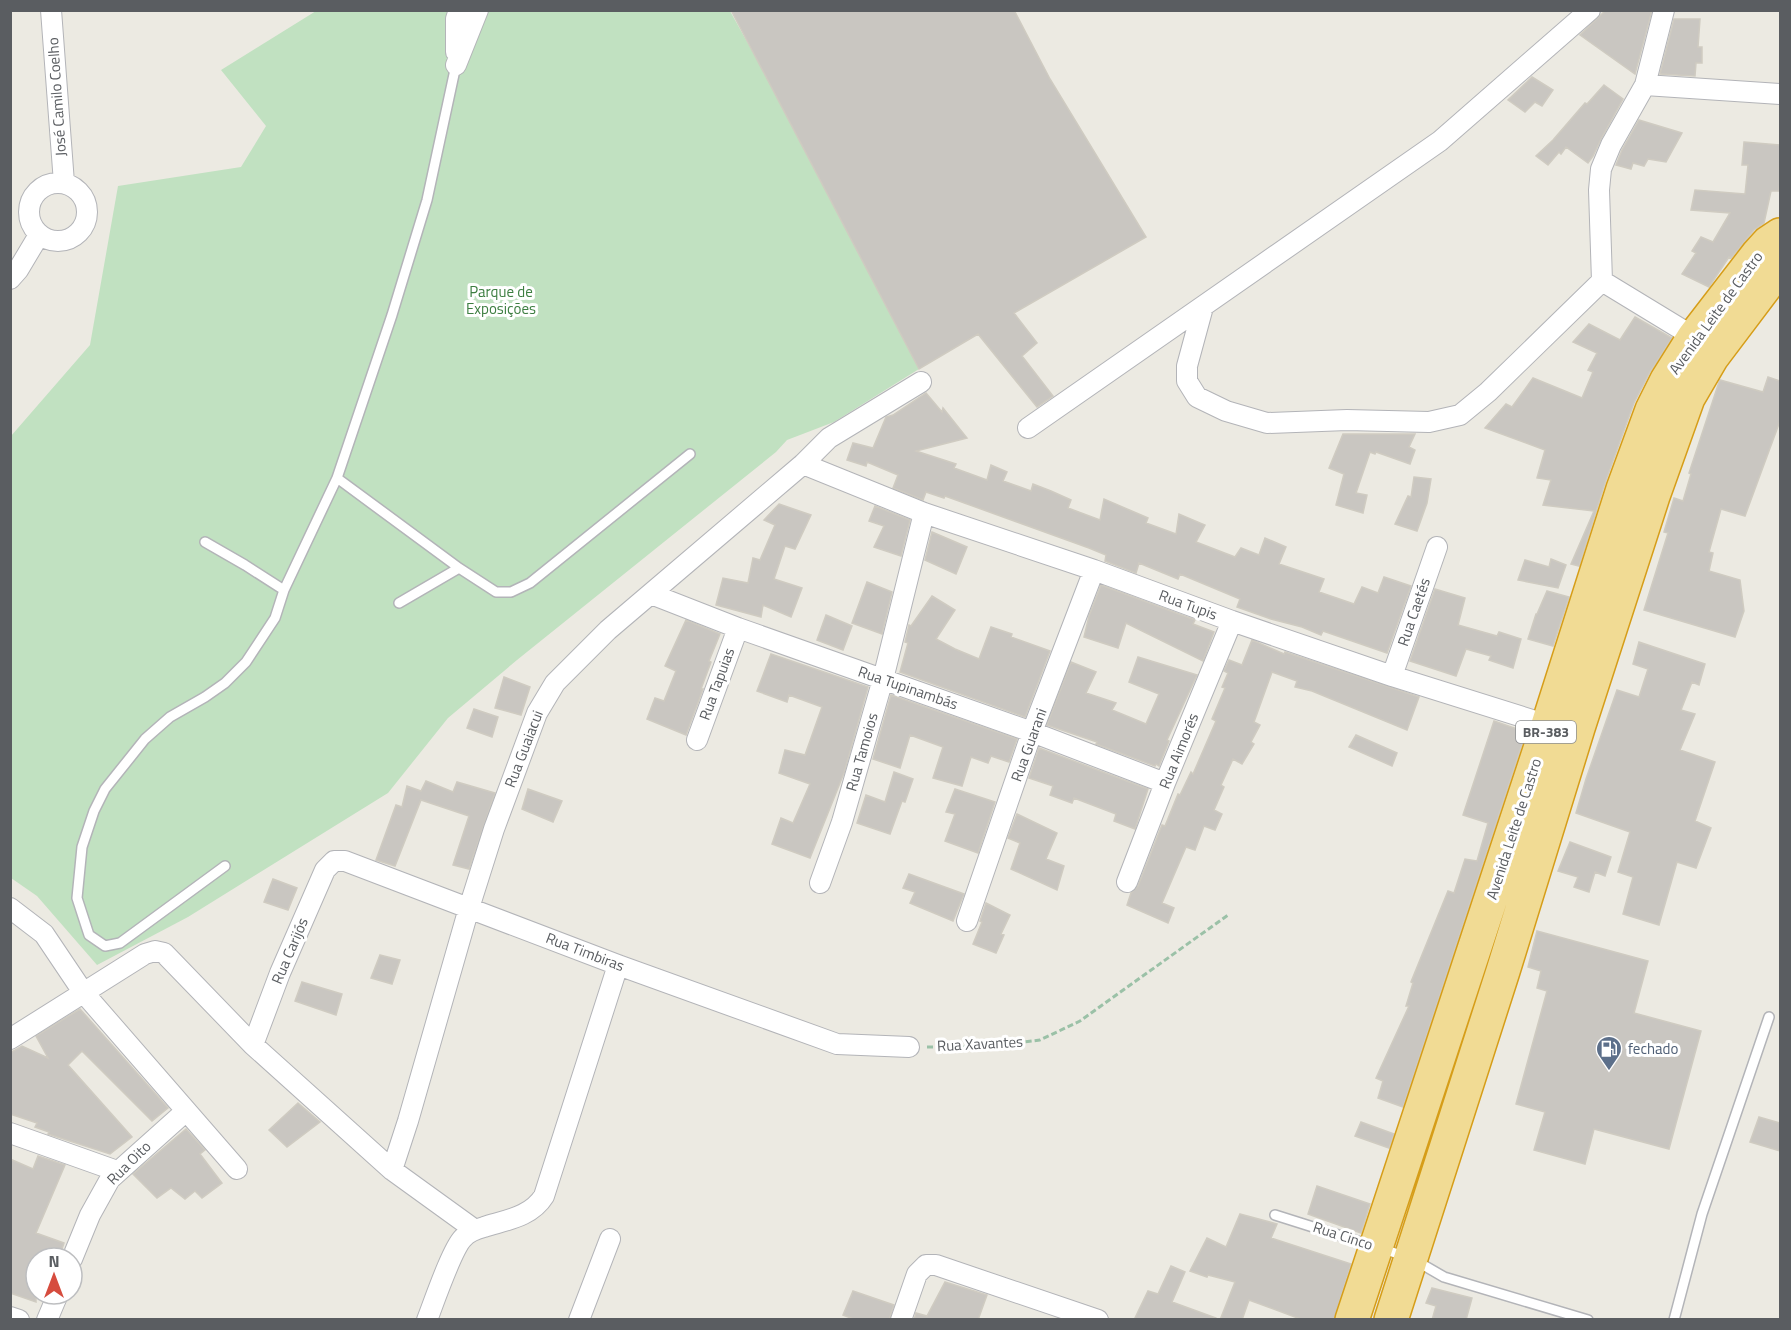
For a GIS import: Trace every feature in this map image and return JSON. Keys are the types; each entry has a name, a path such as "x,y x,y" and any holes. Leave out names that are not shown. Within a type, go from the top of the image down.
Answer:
{"highway":[{"name":"Avenida Leite de Castro","path":"1564,725 1623,489 1652,410 1667,380 1694,337 1772,267"},
{"name":"Avenida Leite de Castro","path":"1352,1320 1393,1252 1564,725 1653,496 1688,398 1712,357 1772,267"},
{"name":"Avenida Leite de Castro","path":"1391,1320 1393,1252"}],"street":[{"name":"José Camilo Coelho","path":"51,10 64,183"},
{"path":"456,66 456,19 459,10"},
{"path":"456,66 478,10"},
{"path":"1029,428 1440,141 1590,10"},
{"path":"1203,307 1187,366 1187,381 1197,397 1226,411 1267,423 1347,420 1429,422 1460,415 1488,392 1602,281 1599,190 1601,169 1611,145 1646,85 1664,10"},
{"path":"1646,85 1780,94"},
{"path":"54,183 64,183 81,193 88,211 87,221 82,230 66,241 47,240 39,235 29,218 32,199 37,192 54,183"},
{"path":"10,279 39,235"},
{"path":"1602,281 1694,337"},
{"name":"Rua Guaiacui","path":"392,1170 494,829 537,713 555,683 608,630 803,464 829,438 921,382"},
{"name":"Rua Tupis","path":"803,464 924,513 1094,570 1232,621 1392,676 1564,725"},
{"name":"Rua Tamoios","path":"820,883 842,822 884,679 924,513"},
{"name":"Rua Caetés","path":"1392,676 1437,547"},
{"name":"Rua Guarani","path":"967,921 1032,732 1094,570"},
{"name":"Rua Tupinambás","path":"651,594 738,628 1032,732 1165,783"},
{"name":"Rua Aimorés","path":"1127,882 1232,621"},
{"name":"Rua Tapuias","path":"697,740 738,628"},
{"name":"Rua Timbiras","path":"334,861 345,861 837,1044 909,1047"},
{"name":"Rua Carijós","path":"253,1045 280,973 325,870 334,861"},
{"path":"10,908 44,934 83,992 237,1169"},
{"path":"10,1039 145,954 155,951 164,953 253,1045 392,1170 476,1230"},
{"path":"428,1320 455,1250 463,1237 476,1230 530,1212 538,1206 544,1196 618,964"},
{"name":"Rua Oito","path":"77,1246 90,1215 110,1179 186,1111"},
{"path":"10,1133 117,1171"},
{"path":"579,1320 610,1239"},
{"path":"1368,1320 1393,1252"},
{"path":"901,1320 917,1274 926,1265 936,1265 1098,1320"},
{"path":"47,1320 53,1306"},
{"path":"10,1317 19,1320"}],"lane":[{"path":"225,866 120,943 105,945 89,935 77,898 82,848 94,811 105,789 145,740 170,717 205,698 225,683 246,662 275,618 284,590 337,478 392,315 427,200 456,66"},
{"path":"337,478 459,568 496,592 511,592 530,583 690,454"},
{"path":"205,542 284,590"},
{"path":"399,603 459,568"},
{"path":"1674,1320 1702,1214 1769,1017"},
{"name":"Rua Cinco","path":"1275,1215 1393,1252 1444,1277 1588,1320"}],"path":[{"name":"Rua Xavantes","path":"909,1047 983,1047 1040,1040 1080,1021 1228,915"}],"green space":[{"name":"Parque de Exposições","path":"316,11 730,11 815,164 919,369 834,422 787,440 776,452 448,718 388,793 188,917 97,965 37,896 11,878 11,436 90,345 118,186 241,167 266,126 221,70"}],"building":[{"path":"731,10 1014,10 1050,79 1146,237 1014,313 1037,343 1022,356 1053,396 1037,407 978,334 919,369"},
{"path":"1606,10 1652,10 1635,74 1580,35"},
{"path":"1674,19 1700,19 1698,47 1702,47 1702,63 1696,63 1695,76 1660,74"},
{"path":"1532,77 1553,90 1542,106 1535,102 1525,112 1508,100"},
{"path":"1604,85 1623,99 1588,163 1566,147 1548,165 1536,156 1585,103 1587,104"},
{"path":"1639,120 1682,133 1666,162 1648,159 1644,166 1633,163 1631,169 1616,165 1622,150"},
{"path":"1744,142 1780,145 1779,191 1771,191 1764,223 1754,230 1731,258 1729,257 1709,287 1682,274 1696,253 1692,251 1701,237 1713,242 1730,213 1691,210 1695,190 1745,194 1748,165 1742,165"},
{"path":"1635,317 1672,338 1650,372 1634,403 1605,483 1579,566 1571,564 1594,511 1543,505 1551,480 1537,478 1545,450 1485,428 1506,404 1512,407 1533,378 1582,398 1593,372 1588,370 1597,353 1573,342 1589,324 1620,340"},
{"path":"1768,377 1780,381 1780,421 1745,516 1721,509 1709,552 1713,553 1709,571 1740,580 1744,611 1735,637 1644,610 1668,533 1664,532 1674,498 1683,501 1691,474 1689,473 1720,380 1763,392"},
{"path":"926,393 942,412 943,408 967,438 916,451 956,464 954,468 987,480 991,465 1007,472 1003,481 1031,491 1033,484 1051,491 1071,500 1068,508 1100,520 1104,499 1148,518 1146,523 1176,534 1179,514 1205,525 1196,542 1235,557 1241,548 1259,555 1265,538 1286,547 1279,564 1324,579 1319,592 1354,604 1362,587 1378,593 1384,577 1411,586 1387,653 1323,631 1321,635 1237,607 1240,599 1180,574 1178,579 1139,563 1136,573 1105,561 1106,555 1089,548 945,496 944,498 926,492 923,500 893,488 898,475 867,462 866,466 847,460 853,443 873,448 886,417 893,415"},
{"path":"1343,434 1415,434 1409,447 1415,450 1410,464 1370,452 1356,493 1367,495 1363,513 1336,505 1344,474 1329,468"},
{"path":"1414,477 1431,479 1427,503 1417,531 1395,524 1408,496 1411,497"},
{"path":"779,504 811,515 795,549 785,546 774,579 802,588 791,617 763,605 761,617 716,605 723,578 748,583 753,558 760,560 775,525 764,520"},
{"path":"875,506 910,520 901,556 874,547 884,526 869,521"},
{"path":"932,532 967,547 956,574 925,560"},
{"path":"1551,559 1566,565 1558,588 1518,580 1525,560 1549,567"},
{"path":"867,582 892,592 882,634 852,623"},
{"path":"1101,585 1195,620 1193,624 1214,632 1203,661 1126,623 1118,648 1084,637"},
{"path":"1435,589 1465,598 1458,625 1497,636 1499,632 1521,639 1513,668 1489,660 1491,656 1466,649 1456,676 1410,661"},
{"path":"1547,591 1569,597 1553,646 1528,639"},
{"path":"932,596 955,610 936,639 955,649 979,659 991,627 1050,651 1025,717 900,672 908,643 905,642 909,625 911,626"},
{"path":"826,615 852,626 843,650 817,640"},
{"path":"686,620 720,634 709,661 711,662 701,689 703,689 686,735 647,719 655,698 664,701 676,671 665,666"},
{"path":"1252,640 1284,654 1285,652 1419,697 1407,730 1312,691 1295,687 1297,681 1272,672 1254,722 1260,725 1251,742 1254,744 1242,764 1233,759 1221,785 1224,787 1214,810 1222,814 1215,830 1204,826 1195,850 1186,847 1162,903 1174,908 1168,923 1127,905 1131,893 1138,886 1162,825 1165,826 1178,794 1180,795 1191,772 1193,774 1216,721 1212,719 1225,688 1222,687 1228,673 1224,671 1229,660 1242,665"},
{"path":"1639,642 1705,664 1699,685 1692,682 1681,710 1695,714 1680,750 1715,762 1695,821 1711,828 1696,868 1677,862 1659,925 1623,914 1633,877 1618,872 1630,832 1576,813 1617,690 1639,697 1648,669 1633,664"},
{"path":"771,654 868,687 844,773 810,858 772,844 781,818 793,823 810,784 779,773 785,750 805,755 822,707 789,695 787,702 757,691"},
{"path":"1138,657 1197,675 1167,740 1169,741 1159,766 1047,725 1071,662 1096,672 1086,693 1116,703 1112,710 1146,724 1159,694 1129,682"},
{"path":"504,677 530,687 521,715 495,708"},
{"path":"891,695 1017,739 1009,762 991,756 988,763 971,757 962,786 933,778 943,747 910,735 900,768 873,759"},
{"path":"474,709 498,717 492,737 467,728"},
{"path":"1494,721 1526,732 1403,1107 1378,1098 1383,1081 1376,1078 1409,1006 1406,1006 1413,983 1411,982 1448,891 1454,893 1465,859 1477,861 1488,823 1463,815"},
{"path":"1356,735 1397,753 1392,766 1349,747"},
{"path":"1039,748 1148,789 1135,829 1114,821 1116,814 1074,798 1072,803 1050,795 1053,786 1029,778"},
{"path":"894,772 913,779 890,834 857,823 866,795 885,802"},
{"path":"426,781 453,792 457,782 495,793 469,869 453,865 469,816 421,800 395,866 376,860 396,805 402,807 407,786 421,791"},
{"path":"528,789 562,801 553,822 522,809"},
{"path":"955,789 995,802 978,853 945,841 955,814 946,812"},
{"path":"1017,814 1057,833 1046,859 1064,866 1057,890 1011,869 1020,843 1008,838"},
{"path":"1570,842 1611,857 1605,876 1595,872 1589,892 1574,887 1578,877 1558,871"},
{"path":"909,874 964,894 953,921 910,903 915,892 903,888"},
{"path":"273,879 297,888 288,910 264,902"},
{"path":"986,903 1010,915 1001,934 1004,935 996,953 973,944 982,922 980,921"},
{"path":"1537,931 1648,961 1634,1013 1701,1031 1669,1149 1594,1129 1585,1164 1534,1150 1545,1112 1516,1104 1547,991 1537,988 1541,971 1528,967"},
{"path":"380,955 400,960 392,984 371,978"},
{"path":"302,982 342,994 336,1015 295,1001"},
{"path":"80,1009 168,1108 152,1121 82,1051 68,1065 132,1137 110,1154 48,1134 49,1132 35,1127 37,1123 10,1114 10,1053 22,1046 48,1058 36,1036"},
{"path":"298,1103 320,1122 287,1147 269,1130"},
{"path":"1759,1117 1780,1123 1780,1151 1750,1142"},
{"path":"1361,1122 1394,1134 1389,1148 1355,1136"},
{"path":"186,1129 205,1150 200,1154 222,1183 202,1198 195,1191 185,1199 171,1188 157,1198 133,1174"},
{"path":"38,1156 65,1165 36,1233 64,1243 63,1246 24,1246 24,1298 10,1293 10,1159 33,1169"},
{"path":"1317,1186 1370,1204 1361,1233 1308,1214"},
{"path":"1240,1214 1277,1224 1271,1238 1351,1264 1334,1320 1303,1320 1249,1300 1242,1320 1220,1320 1235,1282 1190,1271 1207,1238 1226,1247"},
{"path":"1171,1266 1185,1272 1172,1302 1216,1318 1216,1320 1134,1320 1148,1291 1158,1294"},
{"path":"945,1282 987,1295 978,1320 914,1320 916,1313 927,1316"},
{"path":"1432,1288 1472,1298 1466,1320 1432,1320 1436,1306 1426,1303"},
{"path":"853,1291 894,1305 889,1320 856,1320 843,1315"}],"place":[{"name":"fechado","path":"1609,1072"}]}
